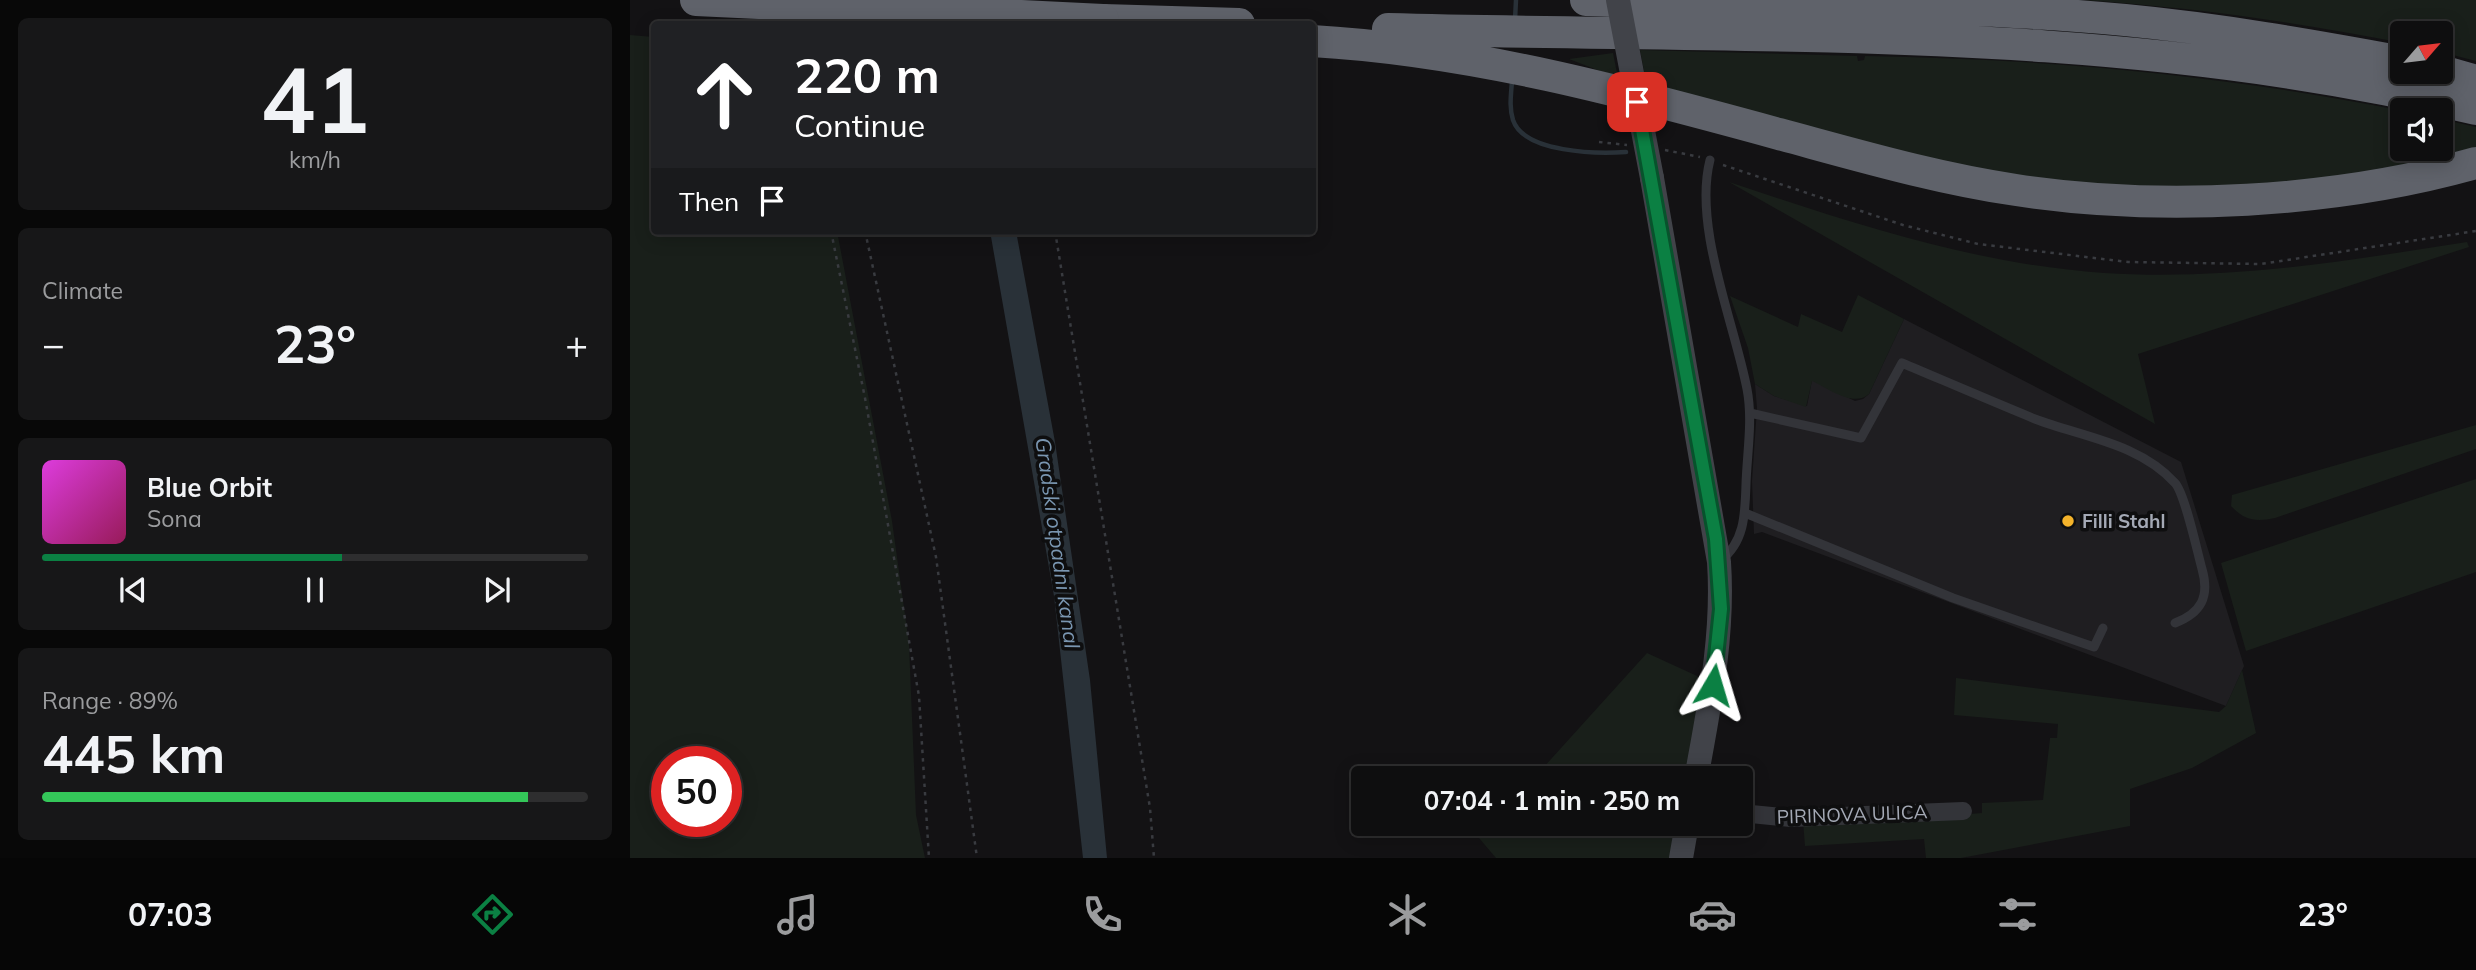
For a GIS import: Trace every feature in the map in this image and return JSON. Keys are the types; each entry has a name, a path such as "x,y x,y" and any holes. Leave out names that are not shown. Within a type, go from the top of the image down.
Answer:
{"highway":[{"path":"687,0 1126,21"},
{"path":"1586,0 1956,10 2124,20 2287,40 2390,60"},
{"path":"1316,27 1462,43 1566,80 1862,158 2017,191 2178,202 2347,191 2467,165"},
{"path":"1316,41 1415,50 1566,33 1832,35 2130,51 2285,70 2476,109"},
{"path":"2454,75 2476,81"}],"main road":[{"path":"1618,0 1719,562 1719,632 1698,766"},
{"path":"1681,858 1685,836"}],"street":[{"path":"1044,0 1047,21"},
{"name":"PIRINOVA ULICA","path":"1753,814 1791,818 1963,811"}],"lane":[{"path":"1710,160 1705,182 1709,226 1750,413 1745,513 1733,551 1719,562"},
{"path":"1750,413 1861,438 1902,363 2039,420 2114,444 2147,461 2176,484 2204,576 2203,597 2198,610 2175,623"},
{"path":"1745,513 1953,598 2094,647 2103,628"}],"path":[{"path":"1599,142 1640,147"},
{"path":"1653,148 1680,151 1903,225 1978,244 2128,262 2261,264 2476,231"},
{"path":"832,235 865,398 919,696 929,858"},
{"path":"866,235 936,557 977,858"},
{"path":"1056,235 1150,808 1154,858"}],"shaded area":[{"path":"2082,0 2476,0 2476,61 2454,55 2454,21 2390,21 2390,41 2243,16"},
{"path":"630,35 651,37 651,235 838,235 892,521 909,644 916,815 925,858 630,858"},
{"path":"1640,50 1857,56 1858,61 1864,60 1865,56 1933,58 2135,71 2269,88 2390,108 2390,161 2427,161 2260,187 2120,189 1968,171 1647,86"},
{"path":"1613,53 1618,78 1569,59"},
{"path":"2453,122 2476,127 2476,147 2453,154"},
{"path":"1729,182 1914,240 2008,261 2104,273 2150,275 2241,272 2467,242 2469,247 2138,354 2155,424"},
{"path":"1858,295 1904,319 1869,394 1863,398 1848,398 1812,381 1806,407 1774,396 1755,384 1748,348 1730,296 1798,327 1801,314 1842,332"},
{"path":"1904,319 2181,462 2244,666 2226,706 1762,532 1754,534 1752,481 1757,408 1755,384 1774,396 1807,406 1812,380 1855,401 1863,399 1869,394"},
{"path":"2476,425 2476,449 2275,518 2251,519 2231,506 2232,495"},
{"path":"2476,479 2476,572 2246,651 2221,563"},
{"path":"1647,653 1708,681 1691,766 1545,766"},
{"path":"2242,670 2256,733 2192,768 2130,789 2130,826 1961,858 1926,858 1924,839 1805,846 1803,821 1920,818 1982,813 1982,803 2043,800 2050,738 2057,738 2058,724 1954,715 1956,678 2219,712 2226,706"},
{"path":"1675,836 1670,858 1496,858 1479,838"}],"water":[{"name":"Gradski otpadni kanal","path":"991,235 1017,235 1055,442 1090,680 1107,858 1083,858 1054,596"}],"waterway":[{"path":"1515,20 1516,0"},
{"path":"1512,81 1513,120 1520,131 1531,139 1563,149 1626,152"}],"place":[{"name":"Filli Stahl","path":"2068,521"}],"route":[{"path":"1637,102 1716,539 1721,609 1713,685"}]}
